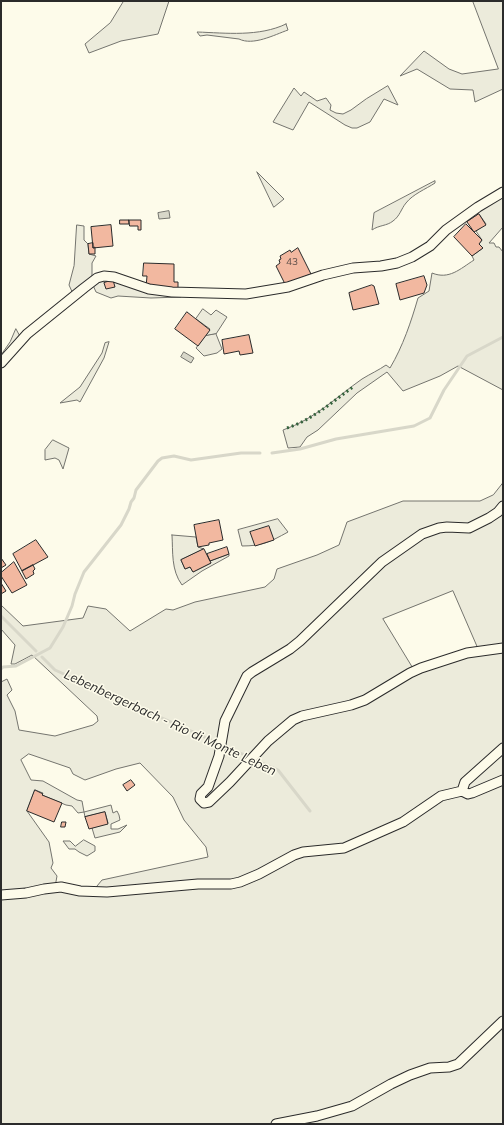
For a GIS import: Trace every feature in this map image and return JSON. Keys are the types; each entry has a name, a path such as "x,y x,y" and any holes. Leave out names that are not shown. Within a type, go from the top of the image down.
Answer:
{"street":[{"path":"1,363 27,334 97,278 104,276 114,277 149,289 172,292 246,294 288,287 323,275 353,268 397,263 412,257 430,246 446,230 478,207 503,192"},
{"path":"503,506 498,512 489,518 469,528 438,528 422,534 382,562 300,641 247,676 225,722 220,756 208,787 200,794 200,799 204,803 209,802 230,782 268,740 293,720 302,716 351,705 365,700 421,668 467,653 503,648"},
{"path":"462,790 465,782 503,748"},
{"path":"1,895 26,893 61,887 80,891 107,892 198,884 231,884 240,882 302,852 344,848 403,822 441,796 462,790 468,794 472,793 503,780"},
{"path":"276,1124 317,1116 352,1106 410,1075 430,1068 449,1067 458,1064 503,1020"}],"shaded area":[{"path":"124,1 169,1 158,34 121,41 89,53 85,44 110,23"},
{"path":"473,1 503,1 503,89 475,102 473,90 450,89 417,69 400,76 424,51 449,69 462,74 498,69"},
{"path":"286,24 288,30 257,41 245,41 207,35 200,36 197,32 254,33"},
{"path":"388,86 398,105 384,99 370,122 357,128 352,128 345,125 309,102 293,130 273,122 294,88 301,96 304,92 317,101 326,98 331,105 330,110 343,114"},
{"path":"257,172 284,199 274,207"},
{"path":"435,181 435,183 409,200 393,221 372,230 374,213"},
{"path":"503,192 503,227 489,243 494,243 496,247 499,247 503,252 503,390 458,366 440,376 403,391 387,372 357,393 318,430 307,437 300,447 288,448 283,430 315,414 362,379 386,365 390,368 406,334 418,298 429,291 432,273 444,275 459,270 474,260 472,256 483,248 479,244 482,240 476,231 486,224 479,214 467,222 464,217"},
{"path":"169,211 170,218 159,219 158,213"},
{"path":"77,225 84,226 84,240 88,244 89,254 96,256 92,263 92,282 97,278 181,293 181,297 151,298 118,296 111,298 96,292 92,283 74,296 69,285 74,266"},
{"path":"203,309 211,315 216,310 227,317 216,334 205,336 210,329 196,319"},
{"path":"16,329 22,340 1,363 1,355 10,342"},
{"path":"216,334 222,349 217,353 204,356 196,348 205,336"},
{"path":"109,342 104,358 80,402 77,400 60,403 80,387 102,353 105,343"},
{"path":"184,352 194,358 191,363 181,357"},
{"path":"53,440 69,448 63,469 59,460 55,458 45,460 45,450"},
{"path":"503,483 503,1124 1,1124 1,682 7,679 12,690 7,695 15,711 19,730 55,736 93,725 98,721 97,716 32,655 15,664 11,664 15,645 1,629 1,605 23,626 83,618 88,606 106,609 130,631 166,609 173,610 195,602 265,587 274,579 277,569 317,555 339,545 347,522 403,501 480,501 493,495","holes":["453,591 479,651 414,670 383,619","29,754 70,768 73,774 85,780 116,769 140,763 173,797 184,820 206,847 208,857 102,880 92,892 55,887 57,876 51,868 53,863 49,842 27,811 35,790 43,793 42,795 72,806 78,813 84,812 82,801 77,800 43,781 31,780 21,760"]},
{"path":"278,519 288,532 266,543 242,546 238,530"},
{"path":"172,535 196,537 198,547 204,549 181,560 185,569 190,567 193,572 211,563 210,561 229,554 229,556 202,571 182,585 178,579 174,567"},
{"path":"111,805 113,813 117,811 120,820 111,824 111,829 118,829 127,825 120,832 95,838 92,828 108,823 105,812 85,817 84,812"},
{"path":"84,840 95,846 95,851 87,856 75,849 69,849 63,841 70,841 75,846"}],"building":[{"path":"479,214 486,225 474,232 467,222"},
{"path":"120,220 129,220 129,224 120,224"},
{"path":"129,220 141,220 141,230 138,230 138,226 130,226"},
{"path":"466,224 482,240 479,244 483,248 472,256 454,237"},
{"path":"111,225 113,246 93,248 91,227"},
{"path":"93,243 93,248 95,247 95,254 89,254 88,244"},
{"path":"298,248 311,274 285,284 276,266 280,263 280,256 290,250 291,252"},
{"path":"144,263 174,264 174,282 178,282 178,289 146,287 147,276 143,276"},
{"path":"424,276 427,285 424,293 400,300 396,284"},
{"path":"113,280 115,287 106,289 104,283"},
{"path":"372,285 374,286 379,304 353,310 349,293"},
{"path":"187,312 210,330 198,346 175,329"},
{"path":"249,335 253,353 240,355 239,351 224,354 222,340"},
{"path":"219,520 223,540 198,547 194,525"},
{"path":"269,526 274,540 255,546 250,532"},
{"path":"36,540 48,557 22,571 13,554"},
{"path":"227,547 229,554 210,561 207,554"},
{"path":"204,549 211,563 193,572 190,567 185,569 181,560"},
{"path":"1,558 6,565 1,568"},
{"path":"14,562 27,585 12,593 1,576 1,573"},
{"path":"33,565 35,569 33,571 34,574 26,579 22,571"},
{"path":"1,583 6,591 1,594"},
{"path":"131,780 135,785 127,791 123,785"},
{"path":"35,790 43,794 42,795 62,803 54,822 27,811"},
{"path":"105,812 108,824 89,829 85,817"},
{"path":"62,822 66,822 65,827 61,827"}],"waterway":[{"path":"272,453 300,449 336,439 414,426 430,418 444,390 467,356 503,337"},
{"path":"1,669 3,667 16,666 50,648 63,627 84,572 121,525 134,498 136,490 158,461 162,458 174,456 191,460 241,453 260,453"},
{"name":"Lebenbergerbach - Rio di Monte Leben","path":"1,616 36,651"},
{"name":"Lebenbergerbach - Rio di Monte Leben","path":"42,657 55,670 278,770 310,811"}],"hedge":[{"path":"287,428 305,420 353,387"}]}
